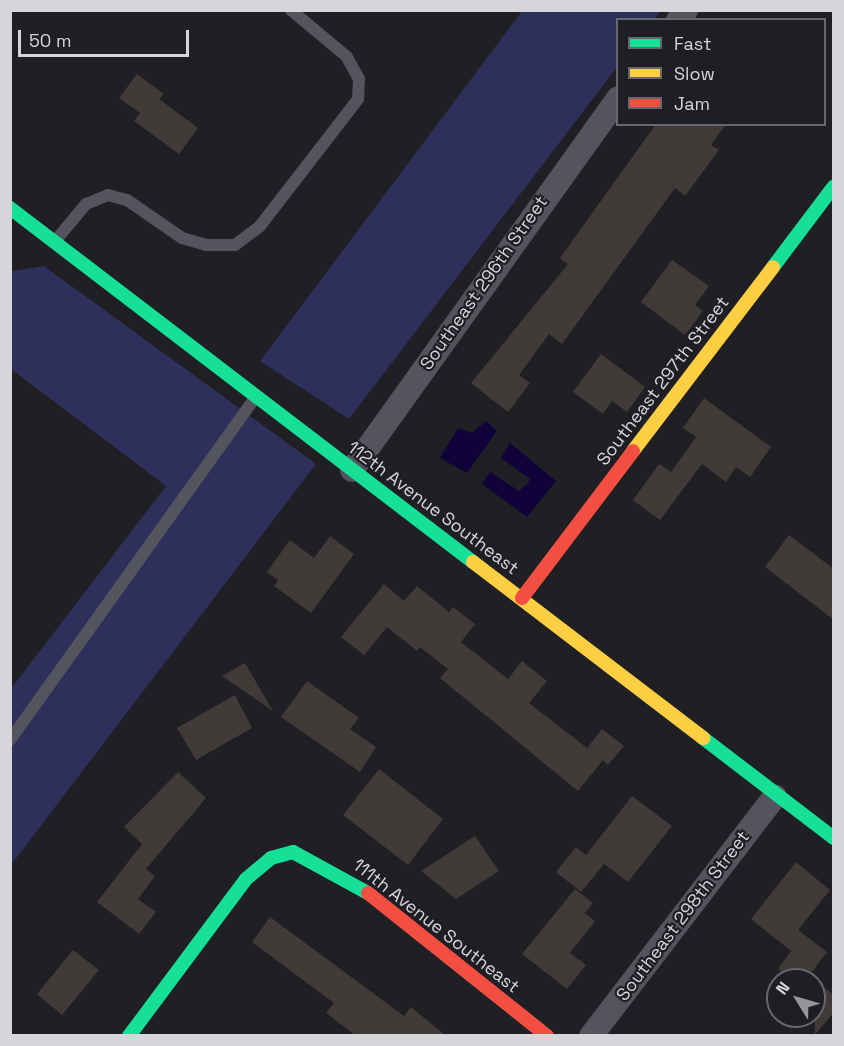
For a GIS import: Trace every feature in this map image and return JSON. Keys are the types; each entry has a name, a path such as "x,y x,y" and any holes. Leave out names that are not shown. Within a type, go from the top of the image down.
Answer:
{"street":[{"name":"Southeast 296th Street","path":"352,470 616,101"},
{"name":"Southeast 297th Street","path":"522,598 834,186"},
{"name":"112th Avenue Southeast","path":"13,214 54,242 257,396 522,598 775,796 834,838"},
{"name":"Southeast 298th Street","path":"591,1035 775,796"},
{"name":"111th Avenue Southeast","path":"129,1035 246,879 271,858 299,852 368,893 547,1035"}],"lane":[{"path":"54,242 86,204 108,195 127,200 182,238 206,245 235,245 260,226 358,99 359,79 346,56 291,10"},
{"path":"10,740 257,396"}],"shaded area":[{"path":"522,11 660,11 655,18 616,18 616,68 349,419 260,361"},
{"path":"44,266 316,464 11,865 10,690 166,486 11,369 11,271"},
{"path":"486,421 497,431 467,473 440,458 458,428 472,433"},
{"path":"510,443 556,481 527,517 482,484 490,472 519,491 528,483 530,479 501,458"}],"building":[{"path":"137,74 164,94 159,99 198,128 179,154 134,121 140,113 119,98"},
{"path":"655,126 725,126 711,145 719,150 685,196 675,188 562,344 549,334 519,375 530,383 508,412 471,383 568,264 560,258"},
{"path":"672,260 709,286 695,305 703,311 685,335 641,302"},
{"path":"601,354 645,387 627,412 612,401 603,414 573,392"},
{"path":"704,398 771,447 750,477 736,467 726,482 702,464 660,520 633,500 659,464 671,472 696,437 683,428"},
{"path":"789,535 834,569 834,620 765,567"},
{"path":"330,536 354,554 311,613 274,586 278,580 267,572 290,540 314,558"},
{"path":"384,584 404,601 417,586 449,612 453,607 475,624 461,642 508,679 522,661 547,681 529,703 587,748 602,729 624,746 608,765 603,760 578,791 440,678 448,669 420,647 417,651 387,627 364,655 341,637"},
{"path":"245,663 273,711 222,676"},
{"path":"307,681 359,718 350,729 376,747 360,772 281,717"},
{"path":"235,695 252,728 196,760 177,728"},
{"path":"379,769 443,819 408,865 343,815"},
{"path":"178,772 206,798 146,869 155,876 138,899 156,912 139,934 97,902 142,844 124,827"},
{"path":"632,796 672,826 628,882 604,864 581,892 556,872 576,847 586,855"},
{"path":"475,836 499,871 456,899 421,871"},
{"path":"796,862 830,890 798,930 827,952 815,968 779,968 791,951 751,919"},
{"path":"575,889 593,903 585,913 595,921 570,953 586,965 567,989 522,954"},
{"path":"270,917 404,1016 411,1007 445,1035 355,1035 326,1013 334,1003 252,942"},
{"path":"73,950 99,970 62,1015 37,994"},
{"path":"826,989 834,995 834,1012 826,1022"}],"traffic: fast":[{"path":"773,267 834,186"},
{"path":"10,208 473,562"},
{"path":"703,738 834,838"},
{"path":"129,1036 246,879 271,858 293,852 368,893"}],"traffic: slow":[{"path":"633,451 773,267"},
{"path":"473,562 703,738"}],"traffic: jam":[{"path":"522,598 633,451"},
{"path":"368,893 547,1036"}]}
